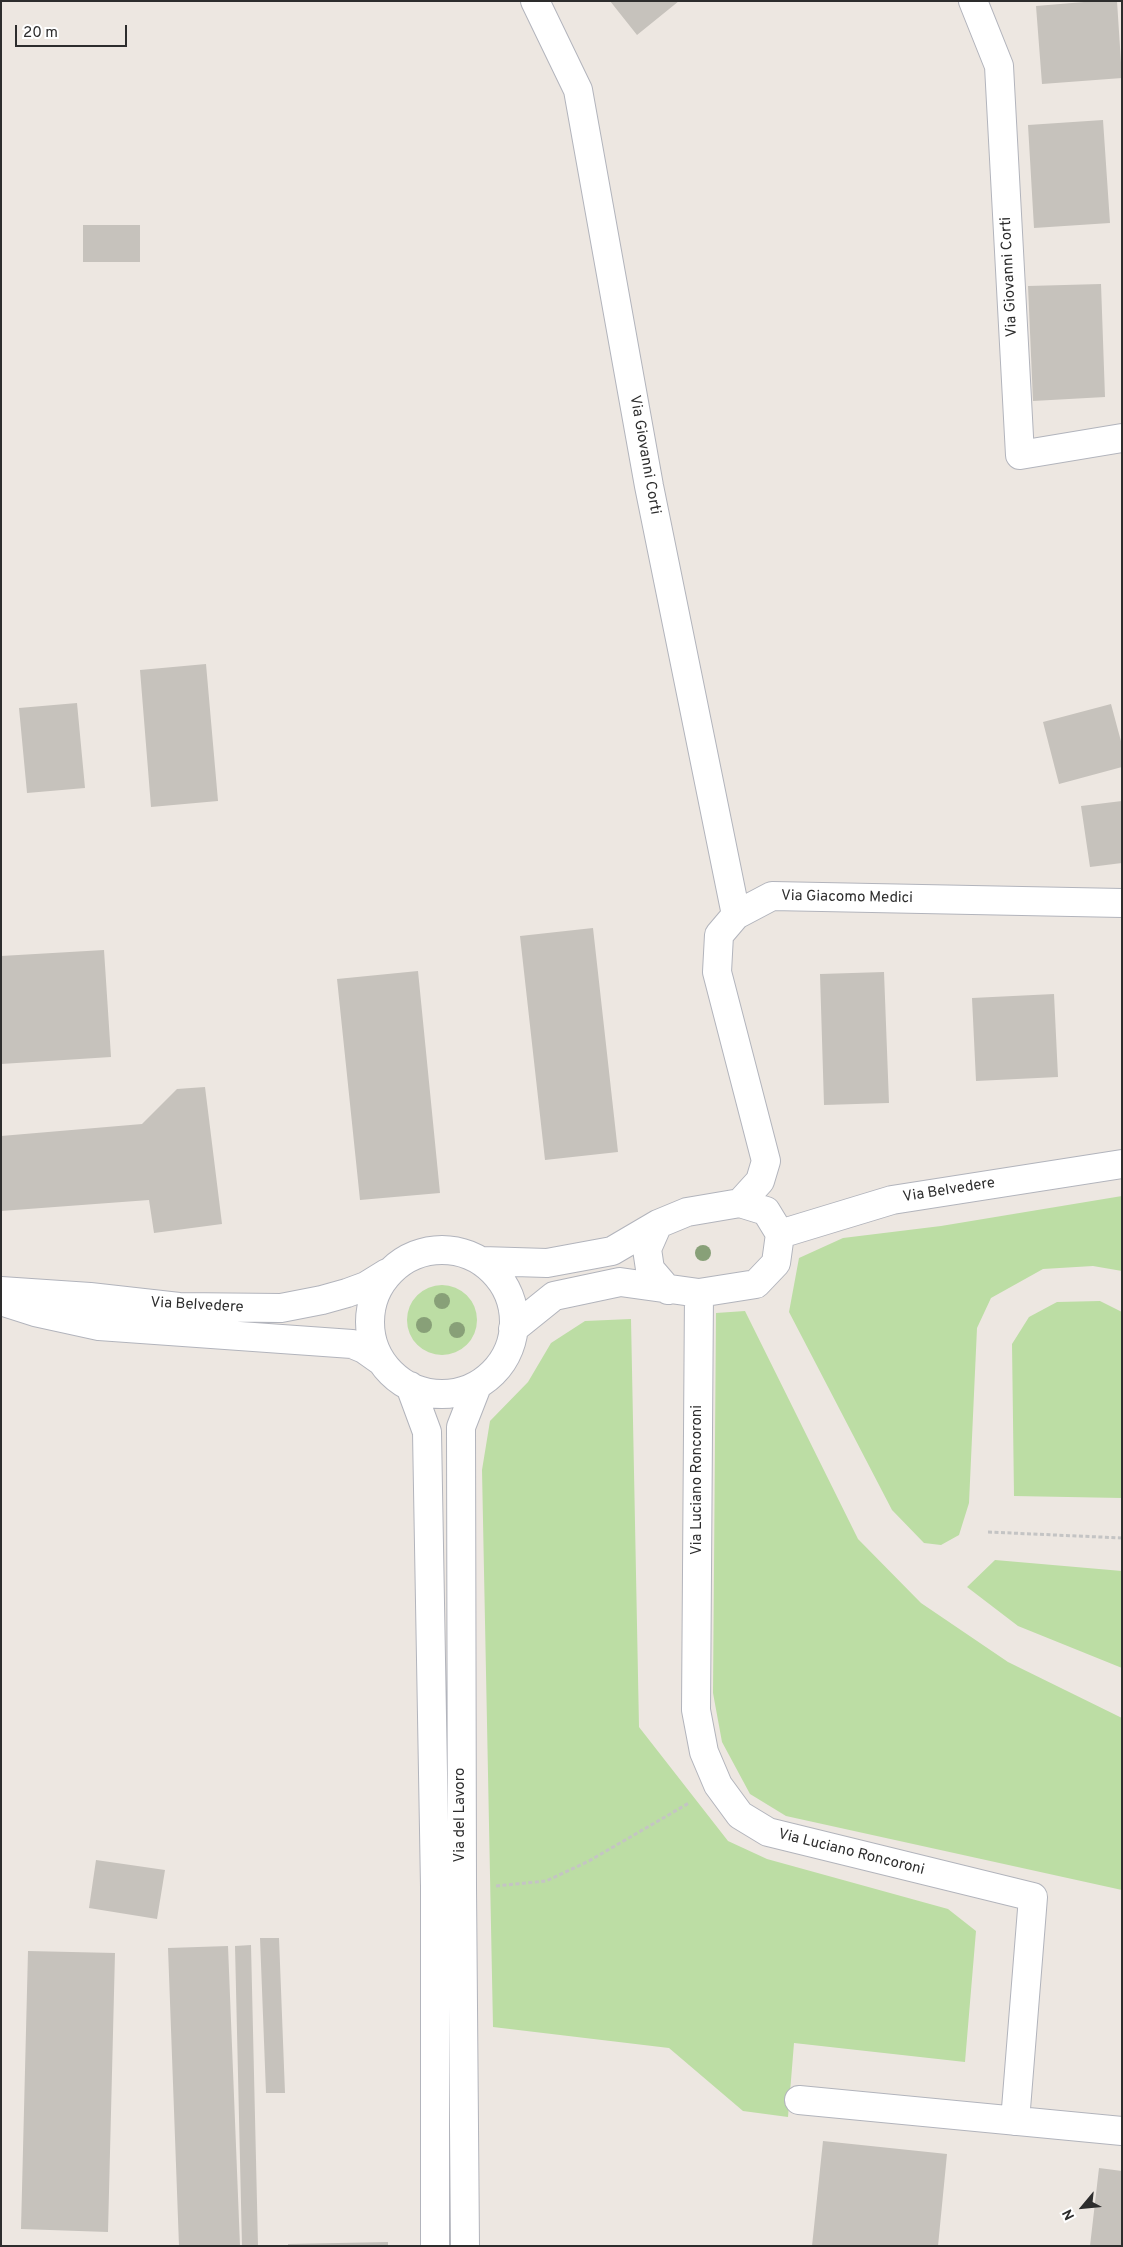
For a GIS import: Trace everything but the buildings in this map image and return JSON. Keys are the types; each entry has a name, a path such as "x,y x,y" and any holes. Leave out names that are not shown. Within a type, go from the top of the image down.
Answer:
{"street":[{"name":"Via Giovanni Corti","path":"535,1 578,90 650,486 736,915"},
{"name":"Via Giovanni Corti","path":"973,1 999,66 1020,455 1122,438"},
{"name":"Via Giacomo Medici","path":"740,1202 760,1181 766,1161 717,972 719,935 736,915 772,896 1122,903"},
{"name":"Via Belvedere","path":"780,1234 892,1200 1122,1164"},
{"path":"482,1261 547,1263 612,1251 658,1224 687,1212 740,1202 766,1211 780,1234 776,1263 756,1284 699,1293 620,1282 554,1296 513,1329"},
{"path":"658,1224 647,1249 650,1269 668,1290"},
{"path":"437,1248 467,1252 482,1261 490,1266 506,1285 515,1312 511,1346 497,1370 477,1386 452,1394 427,1393 400,1381 380,1360 370,1332 371,1304 387,1273 408,1257 437,1248"},
{"name":"Via Belvedere","path":"1,1292 90,1297 179,1307 281,1308 347,1293 366,1286 387,1273"},
{"name":"Via Luciano Roncoroni","path":"699,1293 696,1710 704,1752 718,1785 740,1815 768,1832 1033,1897 1015,2121"},
{"name":"Via Belvedere","path":"1,1301 35,1312 99,1326 352,1344 364,1349 380,1360"},
{"name":"Via del Lavoro","path":"410,1386 427,1432 435,1897 436,2246"},
{"name":"Via del Lavoro","path":"465,2246 461,1428 477,1386"},
{"path":"799,2100 1122,2131"}],"path":[{"path":"988,1532 1122,1538"},
{"path":"487,1887 546,1881 590,1861 718,1785"}],"green space":[{"path":"1122,1196 1122,1271 1093,1266 1043,1269 991,1298 977,1328 969,1503 959,1535 941,1545 924,1543 892,1510 789,1312 799,1258 843,1238 941,1226"},
{"path":"449,1285 462,1291 471,1300 475,1306 477,1320 475,1334 467,1345 456,1353 435,1355 428,1353 417,1345 409,1334 407,1313 409,1306 417,1295 428,1287"},
{"path":"1100,1301 1122,1312 1122,1498 1014,1496 1012,1344 1029,1317 1057,1302"},
{"path":"745,1311 858,1539 921,1603 1008,1662 1122,1718 1122,1890 786,1816 750,1794 722,1742 713,1693 716,1313"},
{"path":"631,1319 639,1727 728,1841 767,1859 948,1909 976,1931 965,2062 794,2043 788,2117 743,2111 669,2048 493,2027 482,1470 490,1421 528,1382 551,1343 585,1321"},
{"path":"995,1560 1122,1571 1122,1668 1018,1626 967,1587"}]}
